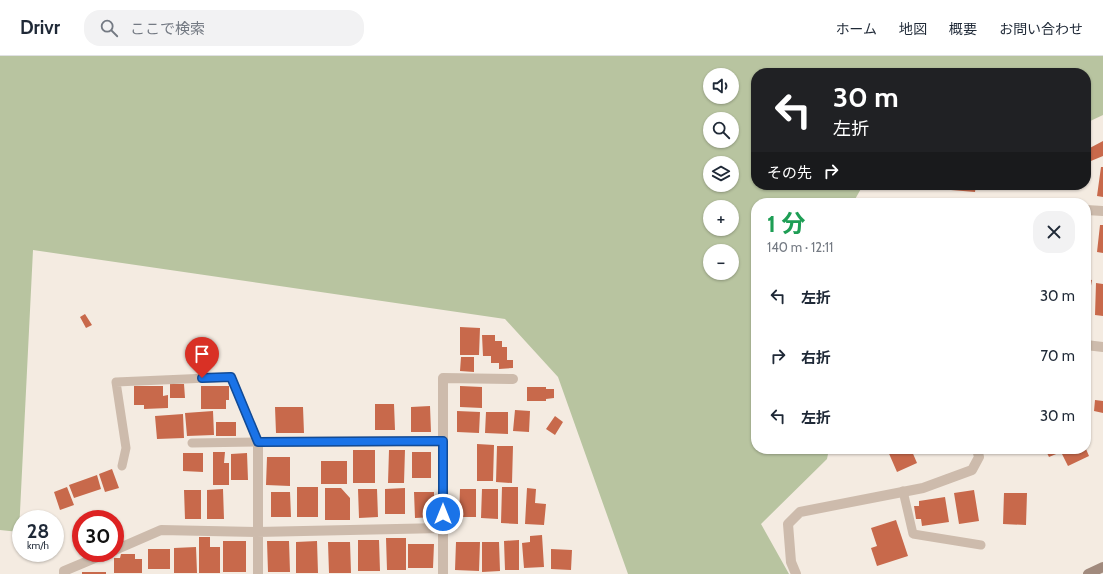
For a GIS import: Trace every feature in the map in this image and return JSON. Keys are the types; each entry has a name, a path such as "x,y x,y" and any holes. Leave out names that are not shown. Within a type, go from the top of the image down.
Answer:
{"street":[{"path":"1091,210 1103,211"},
{"path":"1091,346 1103,347"},
{"path":"443,574 443,378 513,379"},
{"path":"258,574 258,442 443,441"},
{"path":"796,574 791,562 788,524 800,512 923,488 972,470 978,457 977,454"},
{"path":"124,546 161,530 257,532 443,528"},
{"path":"64,574 64,571 86,562"},
{"path":"1088,574 1103,567"}],"lane":[{"path":"122,466 126,448 116,382 231,377 258,442 192,443"},
{"path":"903,492 913,534 981,545"}],"green space":[{"path":"0,56 1103,56 1103,115 1091,121 1091,68 751,68 751,190 860,190 856,198 751,198 751,454 828,454 827,459 761,524 789,574 628,574 558,377 505,319 33,250 20,510 12,510 12,531 0,530"}],"building":[{"path":"1103,141 1103,156 1091,161 1091,147"},
{"path":"1101,167 1103,167 1103,197 1097,196"},
{"path":"951,190 975,190 975,192"},
{"path":"1100,225 1103,225 1103,253 1097,252"},
{"path":"1096,283 1103,284 1103,316 1095,315"},
{"path":"85,314 92,325 86,328 80,317"},
{"path":"460,327 480,328 479,355 460,355"},
{"path":"482,335 495,335 495,341 502,341 502,347 507,347 507,360 513,360 513,368 499,369 499,363 491,363 491,356 483,356"},
{"path":"461,357 474,357 474,372 460,371"},
{"path":"170,384 184,384 185,398 170,398"},
{"path":"134,386 163,386 163,396 168,395 168,408 144,409 144,405 134,405"},
{"path":"201,386 229,386 229,400 226,400 226,409 201,409"},
{"path":"460,386 482,387 482,408 460,407"},
{"path":"527,387 546,387 546,389 554,389 554,398 546,399 546,401 527,401"},
{"path":"1095,400 1103,401 1103,413 1094,411"},
{"path":"375,404 394,404 395,430 375,430"},
{"path":"430,406 431,432 411,432 411,407"},
{"path":"275,407 303,407 304,433 276,433"},
{"path":"515,410 530,411 529,432 513,431"},
{"path":"213,411 214,435 187,436 185,413"},
{"path":"457,411 480,412 479,433 457,432"},
{"path":"486,412 508,412 508,434 485,433"},
{"path":"183,414 184,438 157,439 155,416"},
{"path":"555,416 563,422 555,435 546,429"},
{"path":"216,422 236,422 236,436 216,436"},
{"path":"477,444 494,445 493,481 477,481"},
{"path":"497,446 513,446 512,483 496,482"},
{"path":"353,450 375,450 375,483 353,483"},
{"path":"389,450 405,450 404,483 388,483"},
{"path":"213,452 225,452 224,463 229,463 229,485 213,485"},
{"path":"412,452 431,452 431,478 412,478"},
{"path":"183,453 203,453 203,472 183,471"},
{"path":"247,453 248,480 231,480 231,454"},
{"path":"889,454 913,454 917,463 897,472"},
{"path":"1048,454 1056,454 1049,457"},
{"path":"1062,454 1088,454 1089,456 1068,466"},
{"path":"267,457 290,457 290,486 266,485"},
{"path":"321,461 347,461 347,484 321,484"},
{"path":"112,469 119,488 105,492 99,474"},
{"path":"97,475 101,489 74,498 69,485"},
{"path":"67,487 74,505 60,510 54,492"},
{"path":"297,487 318,487 318,517 297,517"},
{"path":"502,487 518,487 518,524 501,523"},
{"path":"325,488 341,488 350,498 350,520 325,520"},
{"path":"405,488 405,514 385,514 385,489"},
{"path":"527,488 536,489 535,503 546,504 544,525 525,524"},
{"path":"223,489 224,519 207,519 207,490"},
{"path":"358,489 377,489 378,517 359,518"},
{"path":"460,489 476,489 476,517 459,517"},
{"path":"482,489 498,489 498,519 481,518"},
{"path":"184,490 201,490 201,519 185,519"},
{"path":"974,490 979,521 959,524 954,493"},
{"path":"271,492 290,492 291,517 271,517"},
{"path":"414,492 434,492 434,517 415,518"},
{"path":"1004,493 1027,493 1026,525 1003,524"},
{"path":"945,497 949,522 922,526 921,519 916,519 914,506 919,506 919,501"},
{"path":"896,520 908,556 877,566 871,548 877,546 871,528"},
{"path":"542,535 544,567 524,568 522,543 530,542 530,536"},
{"path":"199,537 210,537 210,547 220,547 220,573 199,573"},
{"path":"386,538 406,538 406,570 387,570"},
{"path":"358,540 379,540 380,571 358,571"},
{"path":"519,540 519,570 505,570 504,541"},
{"path":"223,541 246,541 246,572 223,572"},
{"path":"267,541 289,541 290,572 268,572"},
{"path":"317,541 318,573 296,573 296,542"},
{"path":"328,542 350,542 351,573 329,573"},
{"path":"456,542 480,542 479,571 455,570"},
{"path":"482,542 499,542 500,571 482,572"},
{"path":"408,544 434,544 433,568 408,568"},
{"path":"196,547 197,573 174,573 174,548"},
{"path":"148,549 170,549 170,569 148,569"},
{"path":"551,549 572,550 571,570 551,569"},
{"path":"124,554 135,554 135,559 142,559 142,573 114,573 114,562 124,562"},
{"path":"82,572 106,572 106,574 82,574"}],"route":[{"path":"202,378 231,377 258,442 443,441 443,514"}]}
